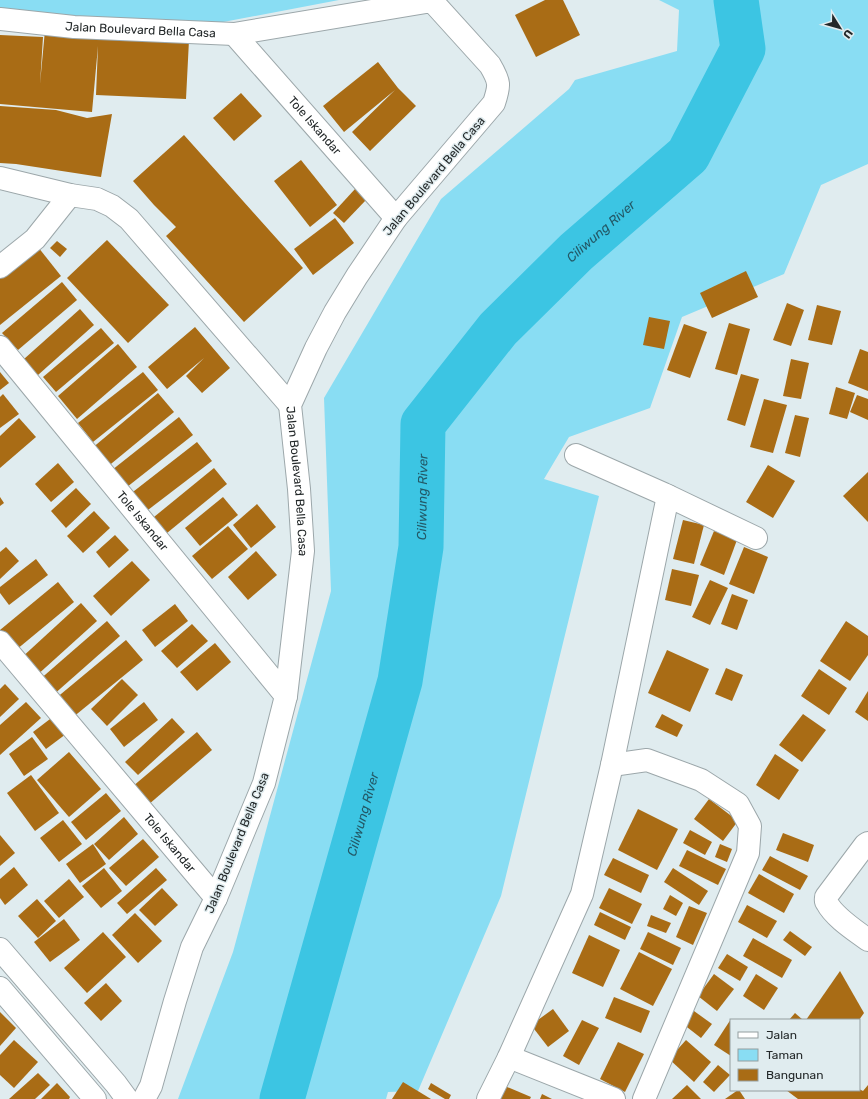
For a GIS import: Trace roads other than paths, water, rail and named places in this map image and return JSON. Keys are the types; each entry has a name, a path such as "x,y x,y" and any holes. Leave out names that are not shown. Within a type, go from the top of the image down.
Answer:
{"street":[{"name":"Jalan Boulevard Bella Casa","path":"0,19 74,27 234,34 432,1 490,65 497,76 499,84 494,103 396,218 357,276 335,312 316,348 290,405 299,489 303,551 286,696 264,783 216,898 192,947 151,1086 144,1099"},
{"name":"Tole Iskandar","path":"234,34 396,218"},
{"path":"0,178 70,195 97,199 112,206 129,219 290,405"},
{"path":"0,267 35,239 70,195"},
{"name":"Tole Iskandar","path":"0,347 286,696"},
{"path":"576,455 668,496 756,538"},
{"path":"488,1099 582,894 612,765 668,496"},
{"name":"Tole Iskandar","path":"0,642 216,898"},
{"path":"612,765 646,760 701,780 738,804 750,826 748,853 644,1099"},
{"path":"868,843 826,897 826,903 837,916 868,940"},
{"path":"0,949 116,1084 127,1099"},
{"path":"0,988 95,1099"},
{"path":"508,1057 614,1099"}],"waterway":[{"name":"Ciliwung River","path":"282,1099 400,681 421,547 423,424 498,329 576,252 688,155 743,49 736,0"}]}
